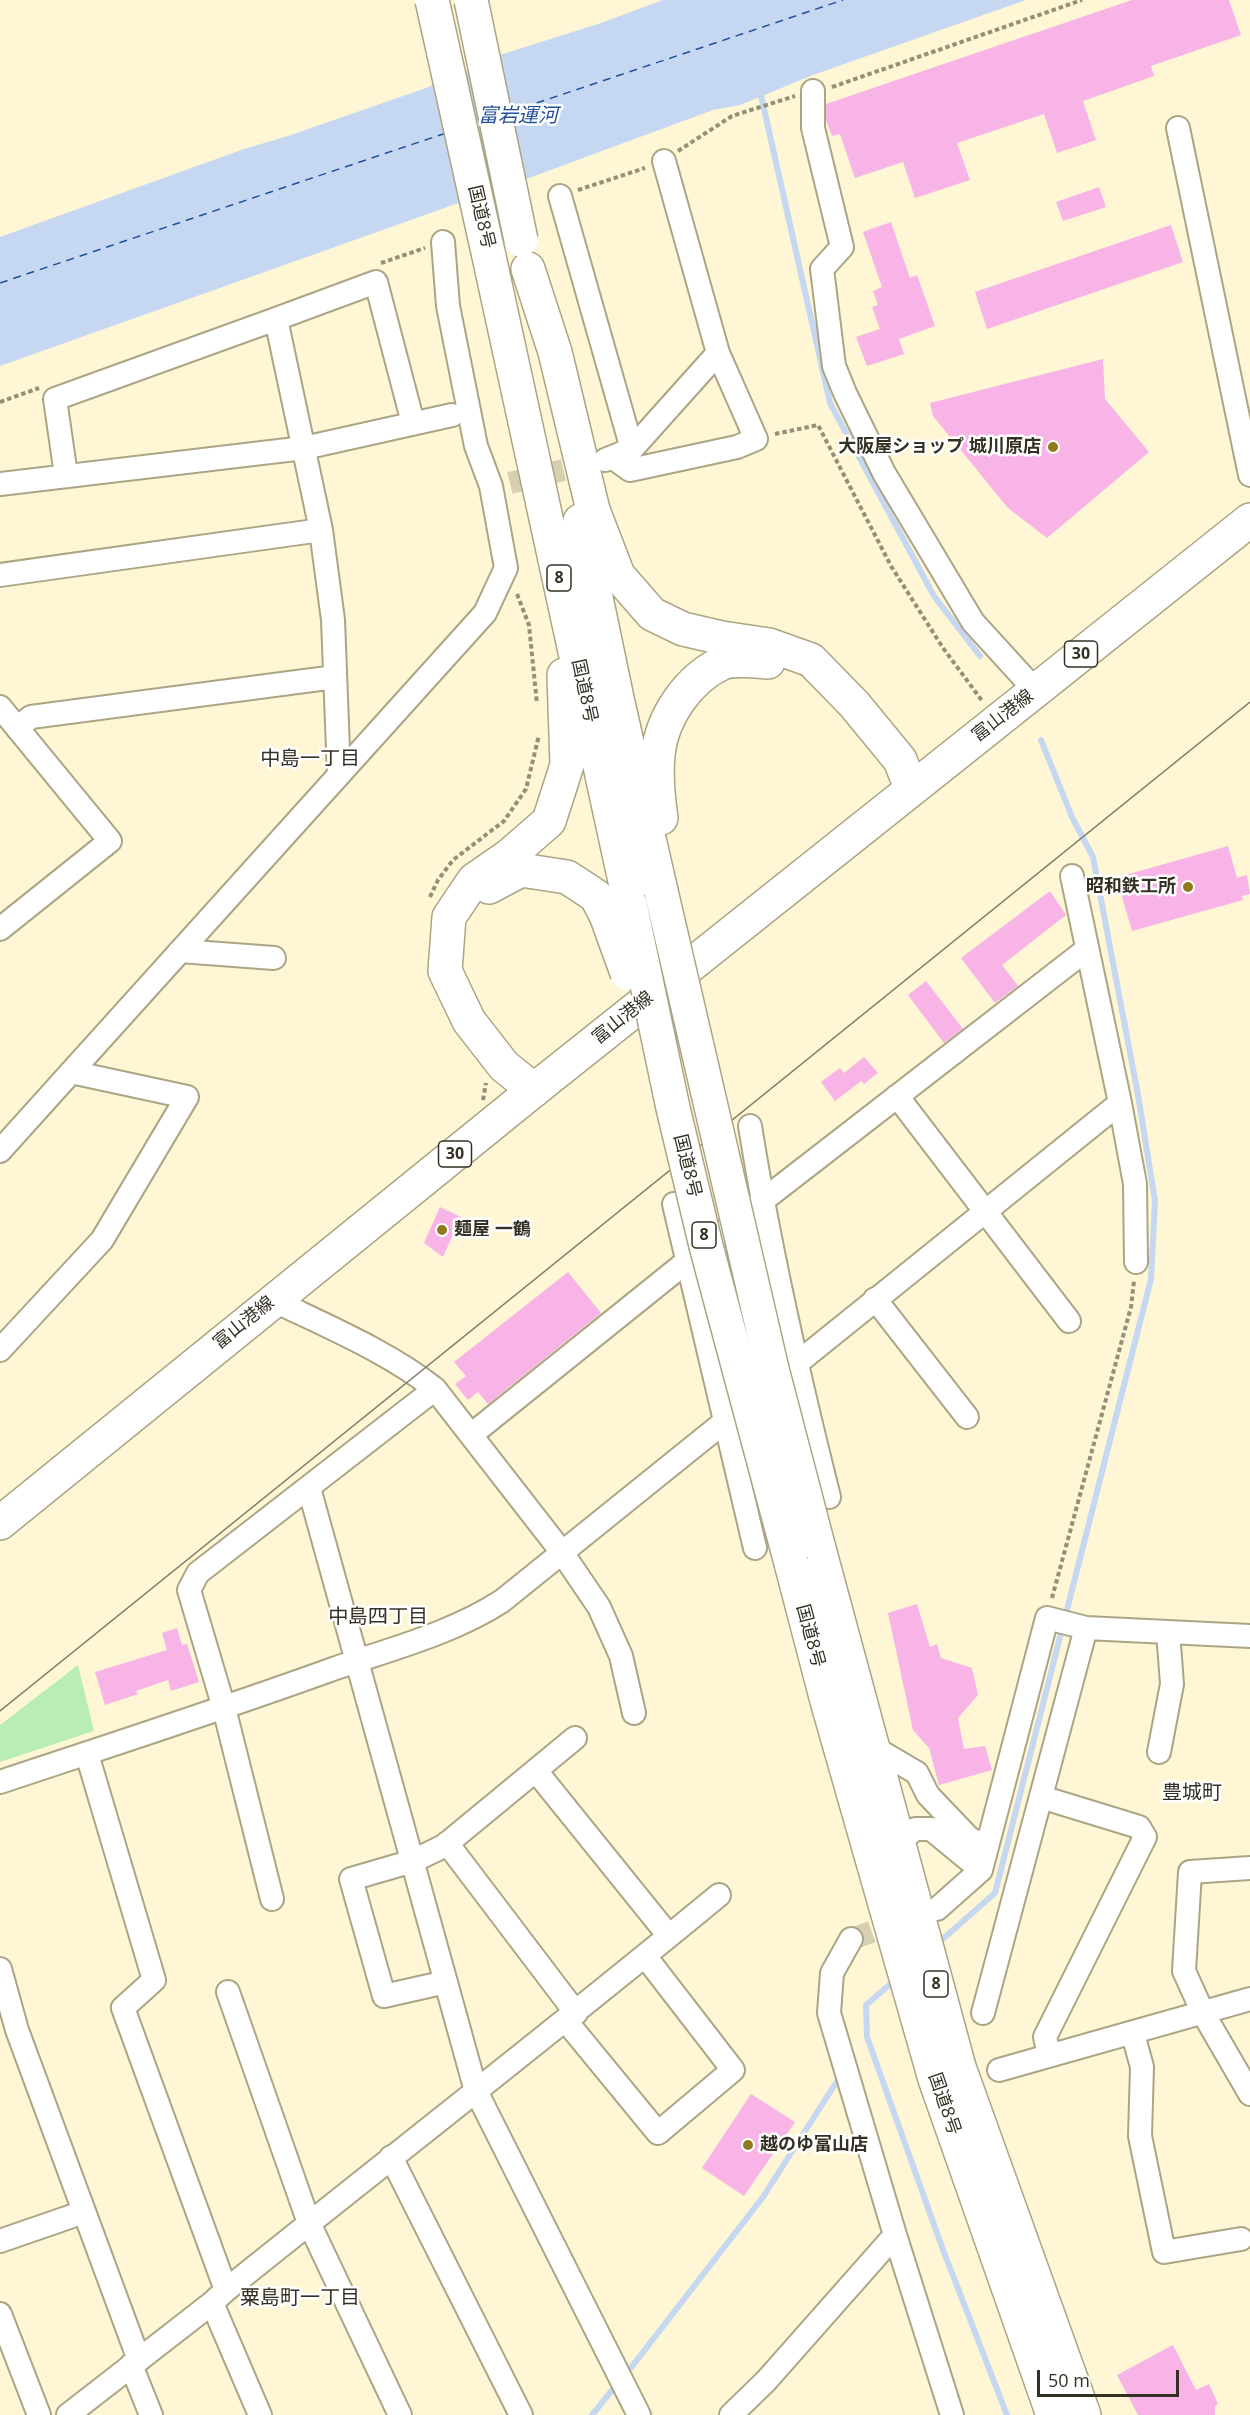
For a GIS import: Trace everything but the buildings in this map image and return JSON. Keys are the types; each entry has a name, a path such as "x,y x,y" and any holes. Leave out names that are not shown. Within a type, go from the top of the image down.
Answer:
{"main road":[{"name":"国道8号","path":"432,0 546,518 618,909 673,1108 706,1246 790,1563 935,2079 1053,2415"},
{"name":"国道8号","path":"471,0 618,703 666,890 710,1100 772,1368 871,1746 959,2067 1084,2415"},
{"path":"524,255 555,352 593,510 618,575 652,614 683,629 769,645 811,660 854,704 900,760 911,788"},
{"path":"534,1090 504,1066 469,1022 445,971 449,917 474,880 510,855 549,821 567,765 566,696 546,518"},
{"name":"富山港線","path":"0,1523 534,1090 1250,520"},
{"path":"666,890 658,753 670,711 698,680 724,662 767,662 799,674 840,717 882,769 911,788"},
{"path":"534,1090 518,1052 485,1009 462,963 462,924 488,887 521,870 567,877 618,909"}],"street":[{"path":"809,92 813,128 842,247 822,269 834,366 884,473 956,597 973,622 1035,690"},
{"path":"1178,128 1250,475"},
{"path":"560,196 616,455 630,470 737,447 756,439 718,353 664,161"},
{"path":"0,1151 485,613 506,568 501,485 476,446 450,318 442,257 443,242"},
{"path":"66,476 55,399 376,282 413,423"},
{"path":"276,319 321,530 333,620 339,775"},
{"path":"616,455 718,353"},
{"path":"0,484 304,448 452,415"},
{"path":"0,575 321,530"},
{"path":"17,728 31,717 335,677"},
{"path":"0,707 110,841 0,929"},
{"path":"1072,876 1135,1184 1136,1262"},
{"path":"471,1435 687,1260 1086,950"},
{"path":"180,951 274,958"},
{"path":"0,1350 102,1240 187,1097 71,1072"},
{"path":"897,1096 1069,1321"},
{"path":"0,1782 432,1636 483,1614 1120,1103"},
{"path":"750,1126 762,1201 795,1363 829,1497"},
{"path":"674,1204 755,1548"},
{"path":"875,1299 967,1417"},
{"path":"273,1300 417,1375 435,1389 561,1551 599,1607 621,1656 634,1713"},
{"path":"272,1899 224,1708 189,1590 198,1573 435,1389"},
{"path":"309,1488 476,2091 639,2415"},
{"path":"937,1909 981,1870 1047,1618 1086,1628 1250,1636"},
{"path":"983,2013 1086,1628"},
{"path":"1159,1752 1172,1684 1168,1632"},
{"path":"446,1982 384,1996 351,1880 413,1861 447,1844 575,1738"},
{"path":"871,1746 917,1773 928,1795 971,1840 987,1844"},
{"path":"87,1754 154,1980 123,2007 260,2415"},
{"path":"536,1771 669,1936"},
{"path":"1041,1797 1139,1827 1145,1836 1045,2037 1049,2055"},
{"path":"898,1843 915,1829 930,1829 981,1870"},
{"path":"447,1844 571,2017 658,2133 733,2070 645,1956"},
{"path":"1250,1869 1190,1872 1184,1971 1203,2013 1250,2094"},
{"path":"68,2415 391,2157 571,2017 720,1895"},
{"path":"851,1939 832,1973 829,2013 895,2235 952,2415"},
{"path":"0,1969 17,2030 84,2212 151,2415"},
{"path":"228,1992 309,2223 400,2415"},
{"path":"999,2070 1133,2034 1250,1999"},
{"path":"1133,2034 1142,2067 1140,2136 1164,2252 1241,2239"},
{"path":"391,2157 521,2415"},
{"path":"0,2241 84,2212"},
{"path":"730,2415 766,2381 895,2235"},
{"path":"0,2314 39,2415"}],"path":[{"path":"732,116 809,92 843,85 1082,0"},
{"path":"756,439 818,425 891,566 943,648 997,720"},
{"path":"1047,1618 1131,1307 1136,1262"}],"green space":[{"path":"78,1665 94,1731 0,1762 0,1725"}],"water":[{"name":"富岩運河","path":"663,0 1026,0 813,75 740,105 713,110 529,178 0,366 0,237 244,149 426,88 503,54 601,23"}],"waterway":[{"path":"760,91 830,403 934,596 980,656"},
{"path":"937,1944 995,1893 1151,1279 1155,1201 1138,1095 1093,857 1072,817 1041,740"},
{"path":"895,1980 866,2005 867,2037 942,2247 1007,2415"},
{"path":"630,2369 763,2197 839,2078"},
{"path":"592,2415 613,2389"}],"ferry route":[{"path":"510,112 843,0"},
{"path":"0,283 446,133"}],"tunnel":[{"path":"510,483 596,462"},
{"path":"851,1939 903,1921"}],"tram line":[{"path":"0,1711 1250,702"}],"place":[{"name":"大阪屋ショップ 城川原店","path":"1053,447"},
{"name":"昭和鉄工所","path":"1188,887"},
{"name":"麺屋 一鶴","path":"442,1230"},
{"name":"越のゆ富山店","path":"748,2145"}],"district":[{"name":"中島一丁目","path":"310,759"},
{"name":"中島四丁目","path":"378,1617"},
{"name":"豊城町","path":"1192,1793"},
{"name":"粟島町一丁目","path":"300,2298"}]}
